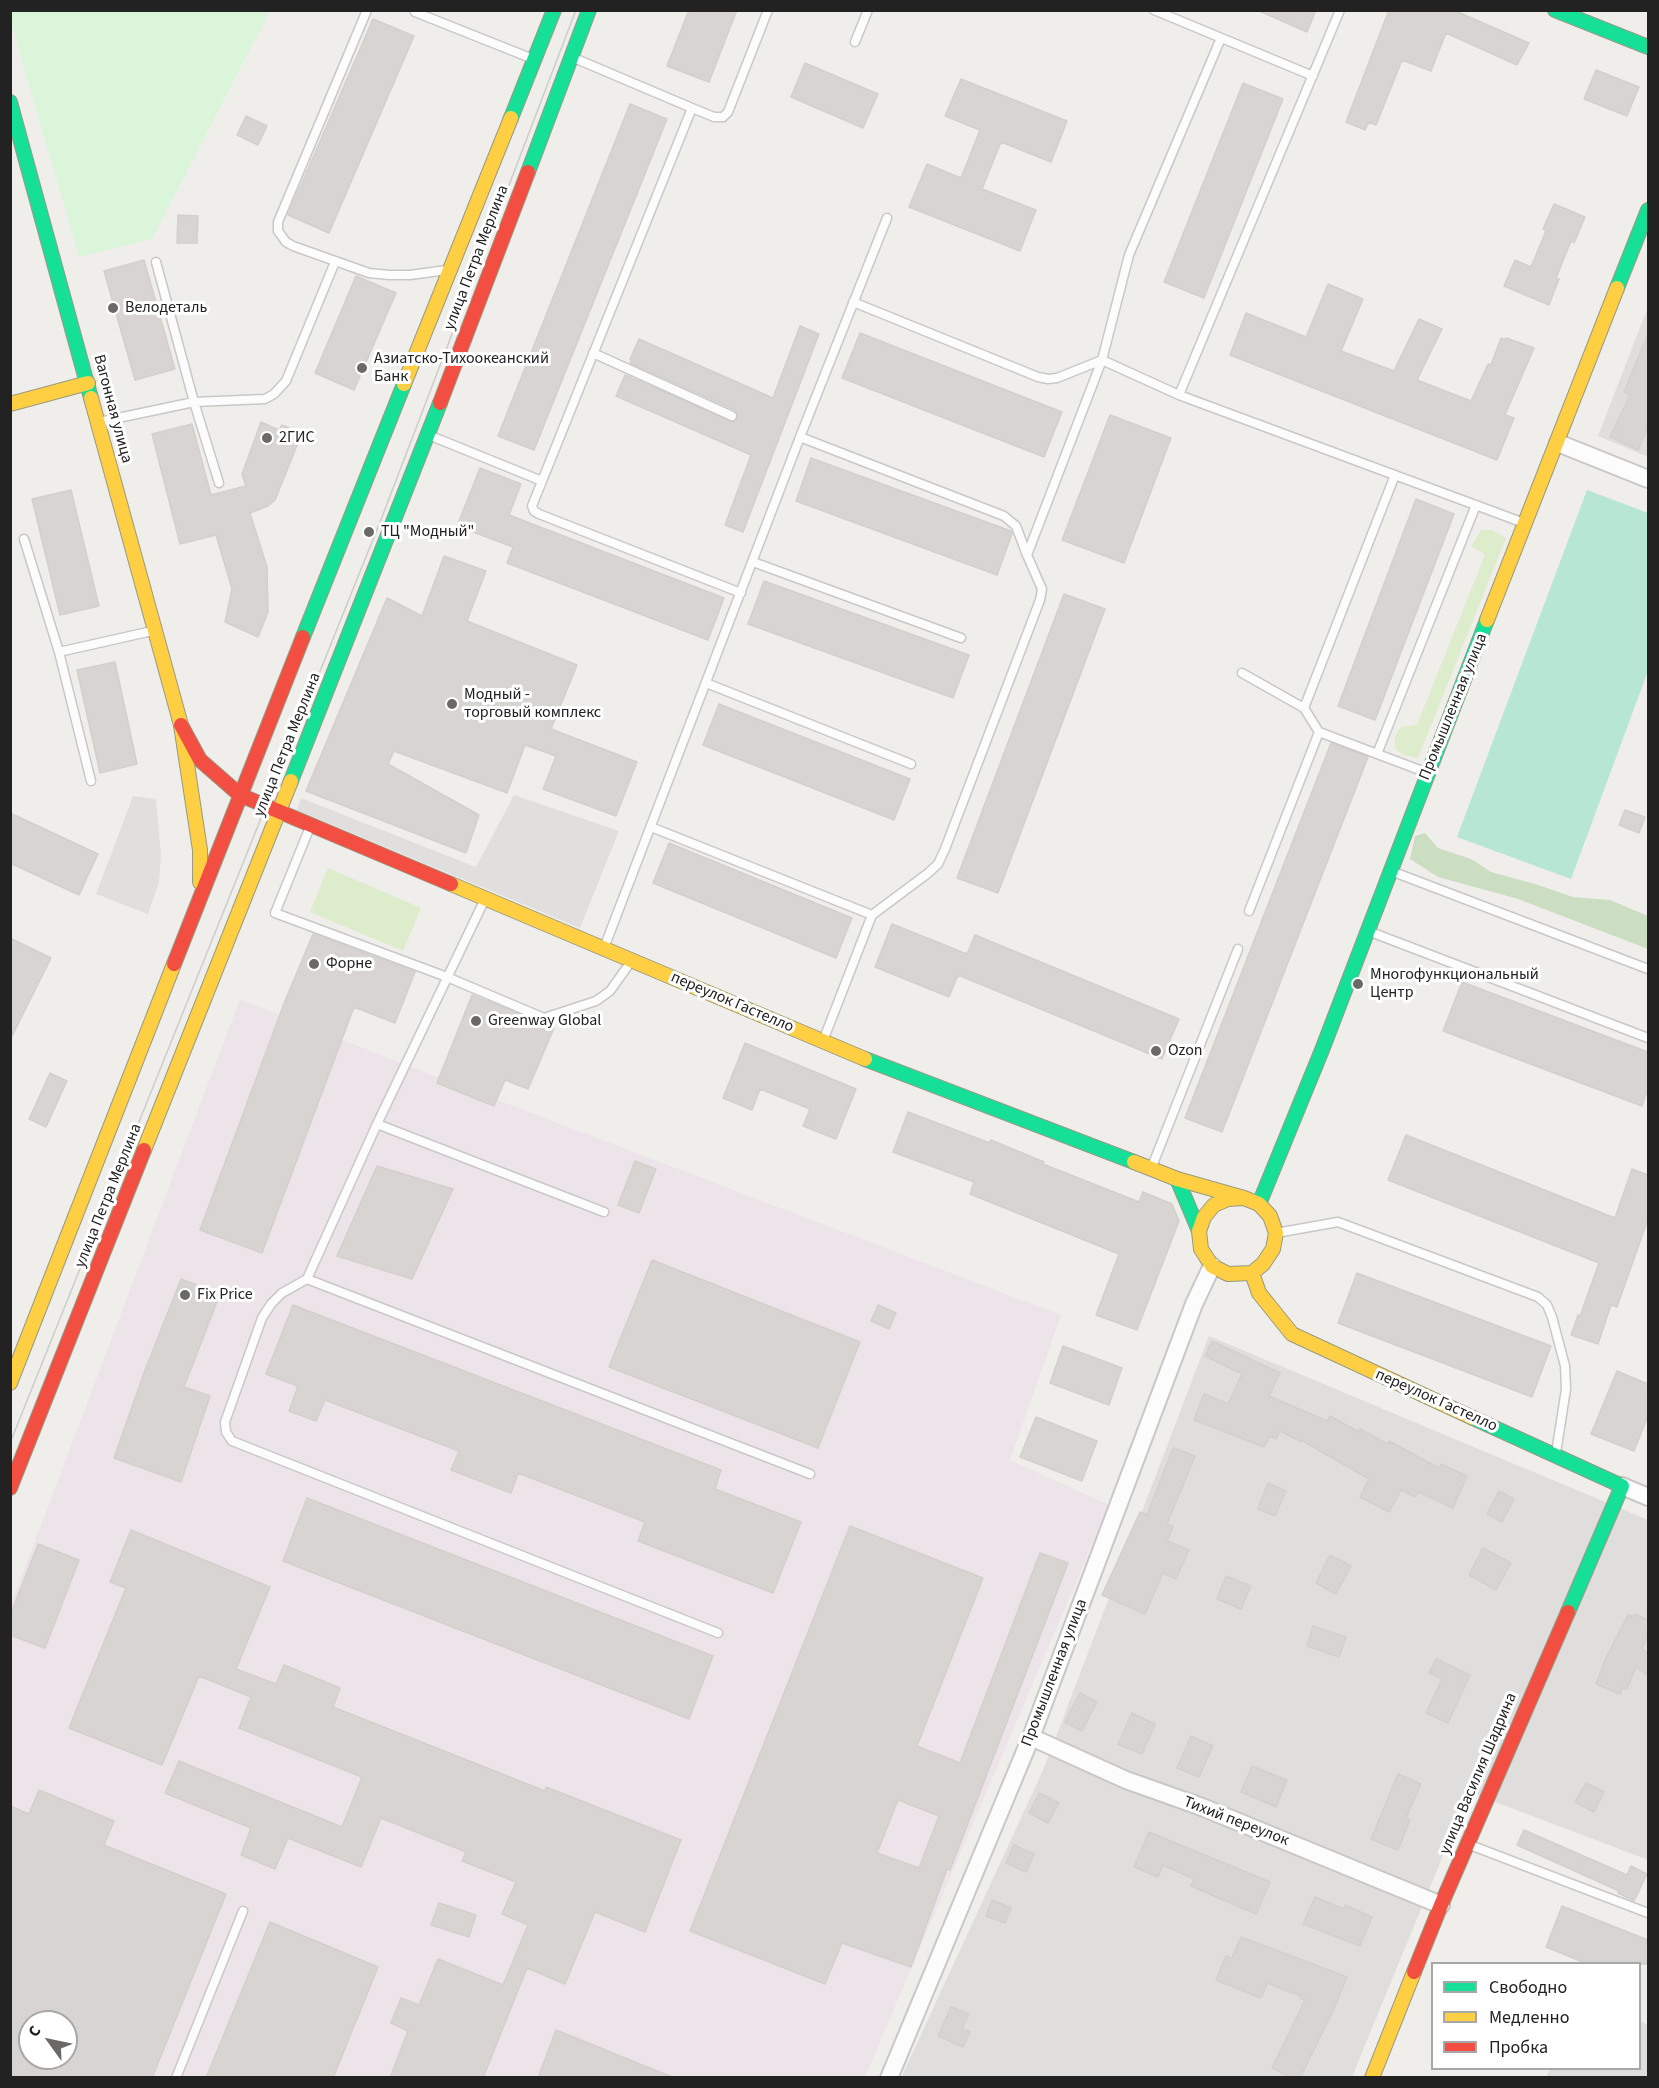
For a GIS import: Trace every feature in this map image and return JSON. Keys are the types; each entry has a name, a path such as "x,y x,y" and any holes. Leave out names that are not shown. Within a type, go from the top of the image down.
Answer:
{"main road":[{"name":"улица Петра Мерлина","path":"10,1383 240,795 554,10"},
{"name":"улица Петра Мерлина","path":"10,1488 428,435 589,10"},
{"path":"1555,10 1648,47"},
{"name":"Вагонная улица","path":"10,102 181,725 200,850 200,897"},
{"name":"Промышленная улица","path":"1259,1204 1368,931 1648,210"},
{"path":"10,404 88,383"},
{"name":"Вагонная улица","path":"181,725 200,760 240,795"},
{"name":"переулок Гастелло","path":"240,795 889,1068 1177,1179 1244,1198"},
{"path":"1177,1179 1199,1231 1201,1249 1212,1266 1228,1274 1248,1297 1292,1334"},
{"path":"1199,1231 1204,1217 1214,1205 1228,1199 1244,1198 1259,1204 1270,1216 1276,1233 1273,1249 1263,1264 1252,1273 1228,1274"},
{"name":"переулок Гастелло","path":"1252,1273 1258,1293 1292,1334 1622,1486"},
{"name":"улица Василия Шадрина","path":"1372,2078 1441,1905 1622,1486"}],"street":[{"path":"1558,443 1648,479"},
{"name":"Промышленная улица","path":"889,2078 1031,1737 1194,1304 1212,1266"},
{"name":"переулок Гастелло","path":"1622,1486 1648,1497"},
{"name":"Тихий переулок","path":"1031,1737 1126,1779 1202,1807 1441,1905"}],"lane":[{"path":"367,10 278,222 278,231 286,242 293,246 369,273 389,275 430,273 450,269"},
{"path":"571,57 714,117 723,117 728,112 768,10"},
{"path":"855,42 868,10"},
{"path":"1154,10 1313,76"},
{"path":"1179,395 1340,10"},
{"path":"414,11 534,60"},
{"path":"1027,555 1102,360 1129,255 1221,38"},
{"path":"692,108 532,506 539,514 741,593"},
{"path":"604,948 800,437 887,218"},
{"path":"156,262 194,402 219,483"},
{"path":"98,422 194,402 265,399 280,389 286,381 336,262"},
{"path":"853,303 1038,377 1057,378 1102,360 1179,395 1525,524"},
{"path":"593,353 732,416"},
{"path":"428,435 542,481"},
{"path":"800,437 1004,516 1016,526 1042,589 1040,600 938,864 872,915 823,1041"},
{"path":"1304,708 1395,475"},
{"path":"1377,754 1476,505"},
{"path":"24,540 59,652 91,782"},
{"path":"753,562 961,638"},
{"path":"59,652 155,630"},
{"path":"1242,673 1304,708 1319,732 1428,773"},
{"path":"706,682 911,764"},
{"path":"1249,911 1319,732"},
{"path":"311,824 275,913 447,977 544,1018 596,1001 610,991 632,960"},
{"path":"651,826 872,915"},
{"path":"1391,871 1648,969"},
{"path":"485,898 377,1124 307,1279 282,1293 262,1318 225,1422 226,1432 232,1441 718,1633"},
{"path":"1368,931 1648,1038"},
{"path":"1151,1169 1238,949"},
{"path":"377,1124 604,1212"},
{"path":"1276,1233 1338,1222 1538,1297 1547,1305 1552,1317 1565,1366 1566,1389 1556,1455"},
{"path":"307,1279 810,1474"},
{"path":"1467,1844 1648,1913"},
{"path":"176,2078 243,1911"}],"shaded area":[{"path":"1648,307 1648,457 1598,436"},
{"path":"514,795 619,831 580,928 297,810 301,798 476,867"},
{"path":"133,796 156,799 161,855 159,882 148,914 96,894"},
{"path":"240,999 419,1070 1061,1315 1010,1460 1109,1505 865,2077 11,2077 10,1607"},
{"path":"1209,1336 1648,1520 1648,1860 1469,1792 1352,2077 901,2078 1044,1768"},
{"path":"1641,2022 1648,2025 1648,2077 1546,2077 1550,2070 1641,2070"}],"green space":[{"path":"11,10 270,11 152,239 79,257 11,23"},
{"path":"1587,490 1648,513 1648,671 1571,879 1457,837"},
{"path":"1481,530 1492,530 1506,538 1418,758 1403,755 1395,748 1395,736 1401,727 1417,725 1485,555 1471,546"},
{"path":"1425,833 1438,848 1471,859 1491,872 1573,897 1610,900 1648,916 1648,949 1518,899 1438,877 1410,859 1415,836"},
{"path":"328,868 421,908 403,951 310,912"}],"building":[{"path":"689,10 737,10 709,82 667,66"},
{"path":"1257,10 1316,10 1307,32"},
{"path":"1389,10 1453,10 1529,43 1517,65 1446,33 1431,71 1402,60 1376,125 1369,122 1365,130 1346,122"},
{"path":"373,19 414,36 329,233 288,215"},
{"path":"805,63 878,94 863,128 791,97"},
{"path":"1596,70 1639,87 1627,116 1584,99"},
{"path":"961,79 1067,121 1051,162 1001,142 982,189 1036,210 1020,251 909,207 927,164 961,178 980,130 945,116"},
{"path":"1243,83 1283,99 1204,298 1164,282"},
{"path":"630,104 667,119 534,450 498,436"},
{"path":"246,116 267,126 258,145 237,135"},
{"path":"1554,204 1585,217 1574,243 1571,241 1556,278 1559,279 1549,305 1504,286 1515,260 1531,267"},
{"path":"178,215 198,216 197,243 177,243"},
{"path":"144,260 175,369 135,380 104,271"},
{"path":"356,276 396,293 354,390 315,373"},
{"path":"1328,284 1363,299 1341,351 1394,371 1419,319 1442,329 1417,380 1471,401 1488,364 1491,365 1501,338 1534,348 1505,415 1514,418 1497,460 1230,355 1246,313 1306,337"},
{"path":"800,326 819,334 743,532 725,525 751,455 616,396 625,375 733,422 738,416 735,410 630,363 639,339 773,398"},
{"path":"860,333 1062,412 1044,457 842,378"},
{"path":"1648,334 1648,427 1638,450 1610,437 1630,395 1624,392"},
{"path":"1110,415 1171,438 1124,563 1062,540"},
{"path":"261,422 279,430 282,425 302,433 275,500 268,506 250,513 267,567 268,612 258,637 225,622 232,589 216,535 180,544 152,434 192,424 211,495 246,486 242,474"},
{"path":"811,458 1011,531 1012,534 997,575 796,501"},
{"path":"480,468 521,484 509,515 724,598 708,640 507,563 513,547 457,526"},
{"path":"71,490 99,606 60,615 32,499"},
{"path":"1416,499 1454,514 1375,720 1338,706"},
{"path":"444,556 486,571 467,621 577,665 551,729 637,762 616,816 543,789 556,756 525,745 507,793 394,751 388,764 479,815 466,853 306,791 387,598 422,616"},
{"path":"764,581 969,655 953,698 748,624"},
{"path":"1064,594 1105,609 998,893 957,878"},
{"path":"115,662 137,764 100,773 77,670"},
{"path":"719,704 910,779 894,820 703,745"},
{"path":"1331,743 1368,757 1222,1132 1185,1118"},
{"path":"1625,810 1645,817 1639,833 1619,825"},
{"path":"10,813 98,854 79,895 10,863"},
{"path":"669,843 852,918 836,958 653,883"},
{"path":"892,924 967,954 975,935 1179,1019 1162,1059 958,975 949,997 875,967"},
{"path":"313,934 415,972 395,1023 354,1007 262,1253 200,1230 285,1001"},
{"path":"10,938 51,958 10,1040"},
{"path":"1462,982 1648,1052 1648,1088 1642,1106 1443,1031"},
{"path":"472,995 554,1028 528,1089 505,1080 494,1106 437,1083"},
{"path":"745,1043 856,1089 836,1139 803,1126 810,1109 760,1089 752,1110 723,1098"},
{"path":"50,1073 67,1081 46,1127 29,1119"},
{"path":"908,1112 990,1143 991,1140 1044,1162 1043,1164 1139,1202 1143,1192 1172,1204 1179,1221 1137,1330 1096,1315 1119,1254 970,1194 974,1182 893,1152"},
{"path":"1406,1135 1615,1218 1632,1169 1648,1175 1648,1219 1617,1307 1611,1305 1598,1344 1571,1335 1599,1263 1388,1180"},
{"path":"635,1161 656,1169 639,1213 618,1205"},
{"path":"377,1166 453,1189 412,1279 337,1256"},
{"path":"652,1260 860,1342 818,1448 609,1367"},
{"path":"1357,1273 1551,1346 1532,1397 1338,1323"},
{"path":"181,1279 220,1294 184,1387 210,1396 181,1482 114,1458"},
{"path":"293,1305 721,1470 715,1489 801,1522 773,1593 638,1541 645,1522 518,1473 511,1493 451,1470 459,1451 325,1400 316,1421 289,1411 298,1386 266,1374"},
{"path":"878,1305 896,1313 889,1329 871,1321"},
{"path":"1212,1341 1280,1373 1269,1396 1327,1421 1330,1416 1359,1432 1360,1429 1388,1444 1389,1441 1439,1468 1441,1464 1467,1476 1453,1508 1418,1492 1415,1497 1401,1490 1389,1512 1360,1497 1369,1479 1303,1441 1280,1431 1276,1439 1270,1436 1264,1447 1194,1420 1204,1394 1228,1404 1242,1374 1205,1356"},
{"path":"1063,1346 1122,1368 1109,1405 1050,1383"},
{"path":"1617,1371 1648,1384 1648,1416 1634,1451 1591,1434"},
{"path":"1036,1417 1097,1441 1082,1481 1020,1457"},
{"path":"1173,1448 1195,1456 1167,1524 1173,1527 1167,1541 1189,1550 1176,1579 1163,1573 1145,1614 1102,1595 1140,1512 1147,1515"},
{"path":"1268,1483 1286,1491 1275,1516 1258,1509"},
{"path":"1499,1491 1514,1499 1502,1522 1487,1514"},
{"path":"307,1498 713,1656 689,1719 283,1561"},
{"path":"850,1526 983,1578 917,1746 960,1763 1040,1553 1068,1563 950,1870 947,1869 911,1967 842,1943 825,1984 690,1931","holes":["898,1800 939,1816 919,1868 877,1853"]},
{"path":"131,1530 270,1587 236,1669 276,1684 284,1665 340,1688 333,1707 545,1791 546,1787 681,1840 645,1932 595,1912 565,1984 527,1968 483,2078 390,2078 408,2031 391,2023 401,1998 419,2005 438,1959 503,1985 528,1925 502,1914 516,1882 462,1861 466,1852 381,1818 361,1867 288,1838 275,1869 241,1855 251,1828 165,1793 179,1761 342,1827 362,1777 239,1728 251,1697 199,1676 162,1765 69,1728 126,1588 110,1582"},
{"path":"38,1544 79,1560 45,1648 10,1635 10,1616"},
{"path":"1483,1548 1511,1563 1496,1590 1469,1575"},
{"path":"1330,1555 1351,1566 1336,1594 1316,1583"},
{"path":"1226,1576 1251,1586 1241,1609 1217,1599"},
{"path":"1635,1614 1648,1620 1648,1635 1642,1649 1648,1653 1648,1675 1636,1667 1627,1689 1623,1688 1620,1694 1596,1684 1606,1658 1628,1615 1633,1617"},
{"path":"1313,1626 1346,1637 1339,1657 1307,1646"},
{"path":"1436,1659 1470,1675 1448,1723 1426,1713 1442,1679 1429,1673"},
{"path":"1080,1693 1097,1702 1082,1731 1065,1722"},
{"path":"1132,1713 1155,1724 1142,1754 1118,1744"},
{"path":"1191,1736 1213,1746 1199,1777 1177,1768"},
{"path":"1252,1766 1287,1780 1276,1807 1241,1792"},
{"path":"1398,1774 1421,1784 1406,1818 1410,1820 1398,1850 1371,1839"},
{"path":"1586,1783 1604,1792 1594,1812 1575,1802"},
{"path":"39,1790 114,1821 104,1845 226,1894 152,2078 10,2078 10,1806 29,1814"},
{"path":"1039,1793 1059,1803 1048,1823 1029,1813"},
{"path":"1524,1830 1627,1875 1631,1866 1647,1874 1634,1901 1618,1893 1619,1891 1517,1845"},
{"path":"1149,1832 1270,1882 1256,1914 1191,1886 1194,1879 1163,1865 1158,1877 1134,1867"},
{"path":"1014,1845 1034,1854 1026,1872 1006,1863"},
{"path":"1315,1897 1344,1909 1345,1905 1372,1917 1360,1946 1303,1924"},
{"path":"992,1900 1011,1908 1005,1923 986,1916"},
{"path":"439,1903 476,1915 469,1937 431,1925"},
{"path":"1562,1906 1648,1940 1648,1964 1583,1962 1546,1947"},
{"path":"270,1922 378,1967 333,2078 206,2078"},
{"path":"1241,1937 1347,1977 1300,2078 1292,2078 1272,2068 1305,2000 1300,1998 1301,1996 1267,1983 1261,1998 1216,1980 1226,1956 1232,1958"},
{"path":"951,2007 969,2014 962,2029 970,2032 963,2047 938,2036"},
{"path":"556,2030 672,2077 672,2078 538,2078"}],"tram line":[{"path":"10,1443 382,517 576,10"}],"traffic: fast":[{"path":"511,118 554,10"},
{"path":"528,172 589,10"},
{"path":"1555,10 1648,47"},
{"path":"10,102 91,398"},
{"path":"1617,288 1648,210"},
{"path":"303,637 404,384"},
{"path":"291,781 440,403"},
{"path":"1259,1204 1322,1050 1487,620"},
{"path":"865,1059 1134,1162"},
{"path":"1177,1179 1199,1231"},
{"path":"1473,1418 1622,1486 1568,1612"}],"traffic: slow":[{"path":"404,384 511,118"},
{"path":"1487,620 1617,288"},
{"path":"10,404 88,383"},
{"path":"91,398 181,725 200,850 200,882"},
{"path":"144,1150 291,781"},
{"path":"451,884 865,1059"},
{"path":"10,1383 174,964"},
{"path":"1134,1162 1177,1179 1244,1198 1259,1204 1270,1216 1276,1233 1273,1249 1263,1264 1252,1273 1228,1274 1212,1266 1201,1249 1199,1231 1204,1217 1214,1205 1228,1199 1244,1198"},
{"path":"1252,1273 1259,1293 1292,1334 1473,1418"},
{"path":"1372,2078 1414,1972"}],"traffic: jam":[{"path":"440,403 528,172"},
{"path":"174,964 303,637"},
{"path":"181,725 200,760 240,795 451,884"},
{"path":"10,1488 144,1150"},
{"path":"1414,1972 1568,1612"}],"place":[{"name":"Велодеталь","path":"113,308"},
{"name":"Азиатско-Тихоокеанский Банк","path":"362,368"},
{"name":"2ГИС","path":"267,438"},
{"name":"ТЦ \"Модный\"","path":"369,532"},
{"name":"Модный - торговый комплекс","path":"452,704"},
{"name":"Форне","path":"314,964"},
{"name":"Многофункциональный Центр","path":"1358,984"},
{"name":"Greenway Global","path":"476,1021"},
{"name":"Ozon","path":"1156,1051"},
{"name":"Fix Price","path":"185,1295"}]}
